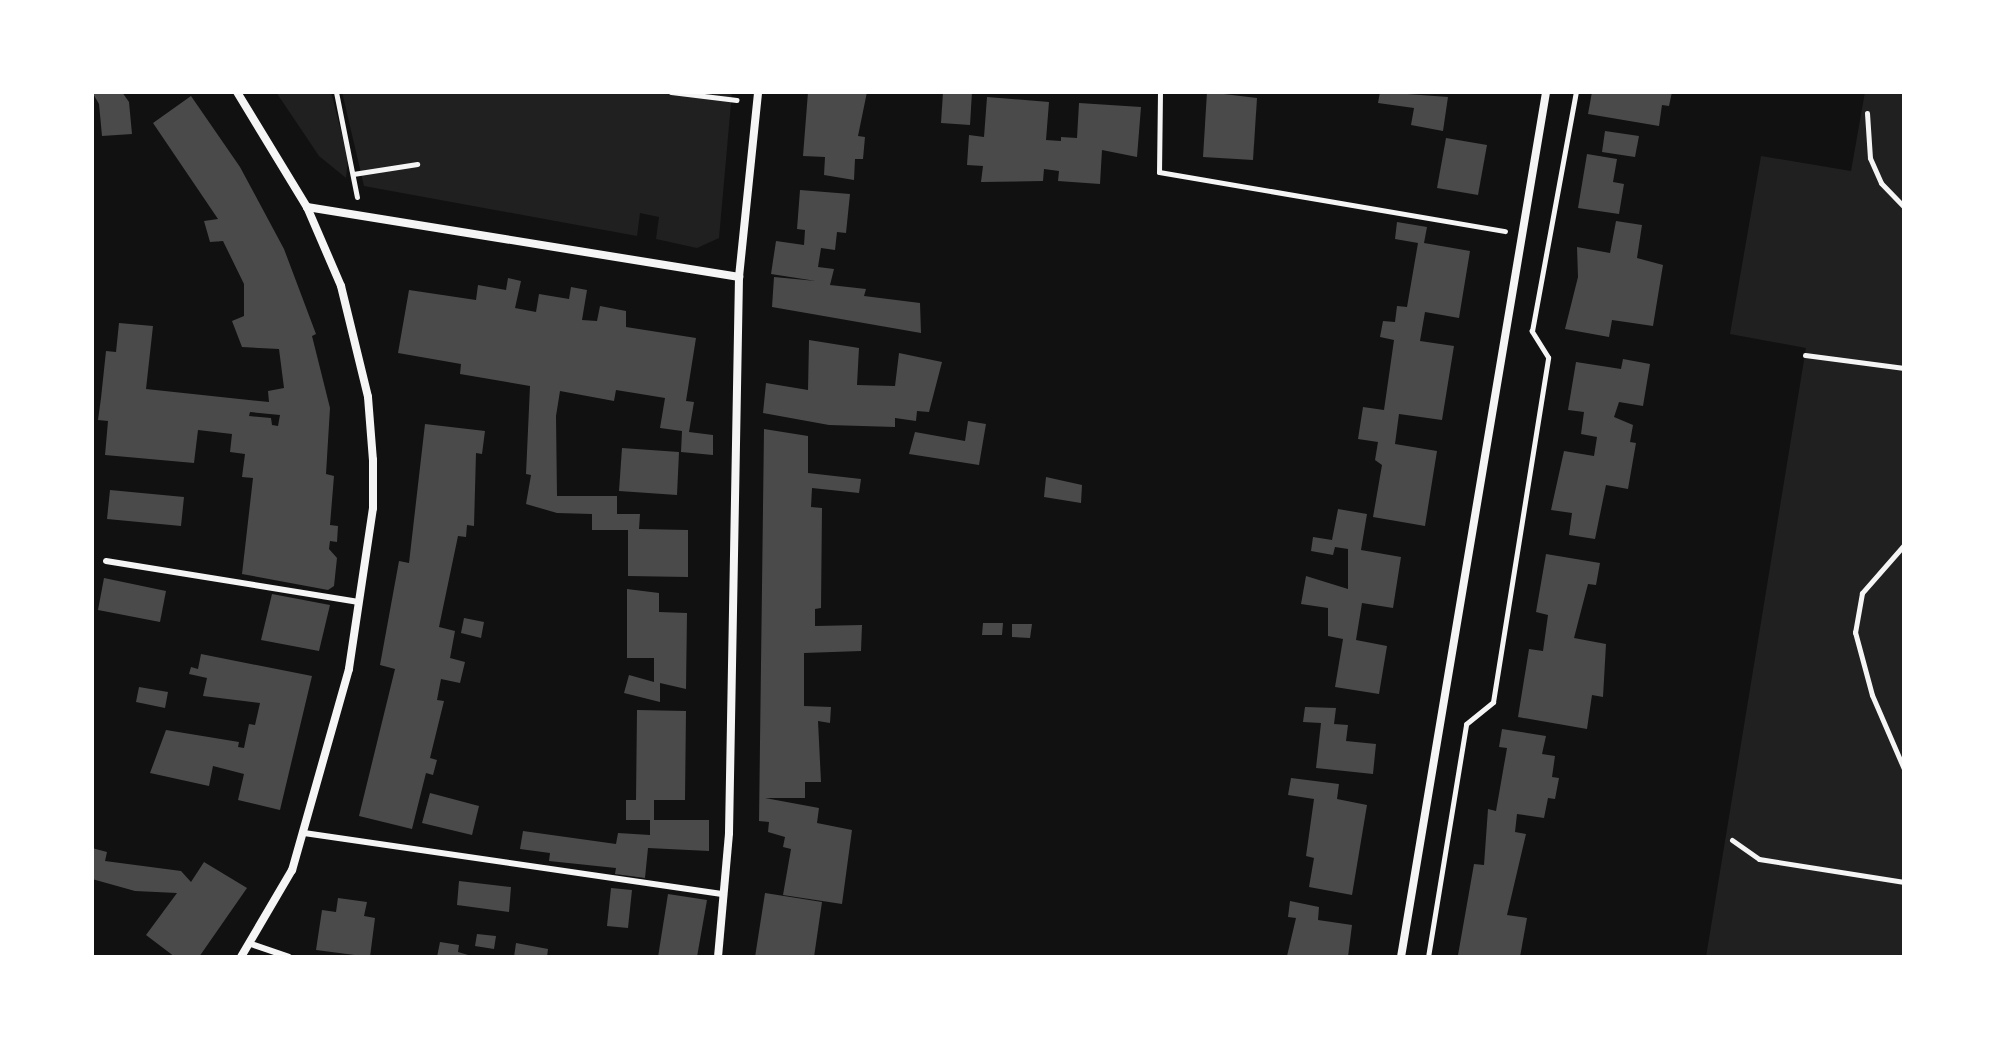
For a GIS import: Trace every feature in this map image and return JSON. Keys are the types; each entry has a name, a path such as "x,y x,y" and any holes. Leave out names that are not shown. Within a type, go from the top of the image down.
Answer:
{"street":[{"path":"237,92 307,207 341,286 368,397 373,508 349,669 304,833 281,895 241,957"},
{"path":"1401,957 1546,92"},
{"path":"718,957 724,894 739,277 758,95"},
{"path":"307,207 739,277"}],"lane":[{"path":"106,561 359,602"},
{"path":"304,833 724,894"},
{"path":"251,944 289,957"}],"path":[{"path":"336,92 360,215"},
{"path":"671,92 724,101 758,95"},
{"path":"1160,92 1159,172 1522,235"},
{"path":"1428,957 1466,724 1493,702 1548,357 1532,331 1576,92"},
{"path":"1867,113 1870,158 1881,183 1904,207"},
{"path":"353,174 417,164"},
{"path":"1805,355 1904,368"},
{"path":"1904,545 1862,593 1855,632 1872,695 1904,769"},
{"path":"1732,840 1759,859 1904,882"}],"shaded area":[{"path":"276,92 331,92 348,159 346,178 319,156"},
{"path":"342,92 732,92 719,238 697,248 656,239 659,217 640,213 637,236 364,186"},
{"path":"1865,92 1904,92 1904,957 1706,957 1806,348 1730,334 1761,156 1851,171"}],"building":[{"path":"92,92 122,92 129,102 132,134 102,136 99,104"},
{"path":"808,92 867,92 858,136 865,137 863,159 855,159 854,180 824,175 825,157 803,156"},
{"path":"943,92 972,92 970,125 941,123"},
{"path":"1207,92 1257,98 1253,160 1203,157"},
{"path":"1380,92 1448,97 1443,131 1411,125 1414,108 1378,103"},
{"path":"1592,92 1672,92 1669,106 1662,105 1659,126 1588,114"},
{"path":"191,96 240,167 284,249 316,334 312,336 330,408 326,474 334,476 330,525 338,526 337,542 330,541 329,549 337,558 334,586 328,590 242,574 253,478 242,477 245,454 230,452 232,434 198,430 194,463 105,455 108,421 98,420 106,351 116,352 119,323 153,326 146,389 269,402 268,391 284,388 279,349 242,347 232,321 244,316 244,284 223,241 210,242 204,221 218,219 153,123","holes":["250,412 280,415 278,426 272,425 271,418 249,416"]},
{"path":"987,97 1049,102 1046,140 1061,141 1061,137 1077,138 1079,103 1141,107 1137,157 1102,150 1100,184 1058,181 1059,171 1044,169 1043,181 981,182 983,166 967,165 969,135 984,137"},
{"path":"1605,131 1639,136 1635,157 1602,152"},
{"path":"1446,138 1487,145 1478,195 1437,188"},
{"path":"1587,154 1617,159 1613,182 1624,184 1619,214 1578,208"},
{"path":"800,190 850,194 846,233 837,232 835,250 821,248 818,267 834,269 830,285 866,289 864,296 920,303 921,333 772,307 774,277 816,281 771,274 776,241 804,245 805,230 797,229"},
{"path":"1616,221 1642,225 1637,258 1663,265 1653,326 1612,320 1609,337 1565,329 1578,277 1577,247 1610,253"},
{"path":"1397,222 1427,227 1424,243 1470,251 1459,318 1425,312 1420,341 1454,346 1442,420 1399,414 1395,444 1437,451 1425,526 1373,517 1382,465 1375,460 1378,442 1358,439 1363,407 1384,410 1394,340 1380,337 1383,321 1395,322 1397,306 1407,307 1418,243 1395,239"},
{"path":"508,278 521,281 515,308 536,312 539,294 569,299 571,287 587,290 582,320 597,321 600,306 626,311 626,327 696,338 686,401 694,402 689,432 713,435 713,455 681,452 682,431 660,428 665,398 616,390 614,401 560,391 556,416 557,496 617,496 617,514 640,514 639,529 688,530 688,577 628,576 628,530 592,530 592,514 557,513 526,504 531,475 526,474 530,386 460,374 461,364 398,353 409,290 476,300 478,285 506,290"},
{"path":"809,340 859,348 857,385 895,386 899,353 942,362 929,412 917,411 916,421 895,418 895,427 829,425 763,413 766,383 808,390"},
{"path":"1623,359 1650,364 1643,406 1619,402 1614,417 1633,425 1630,442 1636,443 1628,489 1606,485 1595,539 1569,535 1572,513 1551,510 1564,451 1594,456 1597,437 1581,434 1584,412 1568,410 1576,362 1621,369"},
{"path":"968,421 986,424 979,465 909,454 915,432 965,441"},
{"path":"425,424 485,431 482,454 476,453 474,526 467,525 466,537 458,536 439,627 455,631 450,658 465,662 460,683 441,679 437,700 444,701 430,758 437,760 433,775 426,773 412,829 359,816 395,669 380,665 399,561 409,563"},
{"path":"764,429 808,436 808,473 861,479 859,493 812,488 811,507 822,508 821,608 815,609 815,626 862,625 861,651 804,653 804,706 831,707 830,723 818,721 821,782 805,782 805,798 765,798 819,808 817,823 852,830 842,904 783,895 791,849 783,847 785,837 768,832 769,822 759,821"},
{"path":"622,448 679,452 677,495 619,491"},
{"path":"1046,477 1082,485 1081,503 1044,497"},
{"path":"110,490 184,497 181,526 107,519"},
{"path":"1338,509 1367,514 1361,550 1401,557 1393,608 1362,603 1356,640 1387,646 1379,694 1335,687 1343,639 1328,636 1328,608 1301,604 1306,576 1348,589 1348,549 1335,547 1333,555 1311,551 1313,537 1332,540"},
{"path":"1546,554 1600,563 1596,585 1588,584 1574,638 1606,644 1603,697 1592,695 1587,729 1518,717 1529,649 1543,651 1548,615 1536,612"},
{"path":"104,578 166,591 160,622 98,610"},
{"path":"627,589 659,593 659,612 687,613 686,689 660,683 660,702 624,693 629,675 654,682 654,658 627,658"},
{"path":"272,594 330,605 319,651 261,640"},
{"path":"464,618 484,622 481,638 461,633"},
{"path":"983,623 1003,623 1002,635 982,635"},
{"path":"1012,624 1032,624 1030,638 1012,637"},
{"path":"201,654 312,676 280,810 238,800 244,774 213,766 209,786 150,773 166,730 239,742 238,747 244,748 249,724 255,725 260,703 203,696 207,678 189,674 191,667 198,669"},
{"path":"139,687 168,692 165,708 136,702"},
{"path":"1305,707 1336,708 1334,724 1348,725 1346,741 1376,744 1373,774 1316,768 1321,723 1303,722"},
{"path":"637,710 686,711 685,800 654,800 654,820 709,820 709,851 648,848 645,878 615,874 616,868 549,861 550,853 520,849 523,831 616,844 618,833 650,835 650,820 626,820 626,800 636,800"},
{"path":"1502,729 1546,736 1542,754 1555,756 1552,777 1559,778 1555,799 1548,798 1544,818 1517,814 1515,832 1526,834 1507,915 1527,918 1520,957 1458,955 1474,864 1484,865 1488,809 1496,811 1507,748 1499,747"},
{"path":"1291,778 1339,784 1337,799 1367,805 1352,895 1309,887 1314,858 1306,856 1314,799 1288,795"},
{"path":"430,793 479,806 472,835 422,823"},
{"path":"92,848 107,852 105,861 181,871 191,882 204,862 247,888 199,957 175,957 146,935 177,893 135,891 92,879"},
{"path":"459,881 511,887 509,912 457,905"},
{"path":"611,888 632,890 628,928 607,926"},
{"path":"765,893 822,902 814,957 755,957"},
{"path":"668,894 707,900 697,957 658,957"},
{"path":"338,898 367,902 364,916 375,918 370,957 316,950 322,910 336,912"},
{"path":"1290,901 1319,907 1318,920 1352,925 1348,957 1287,956 1296,918 1288,917"},
{"path":"477,934 496,936 494,949 475,946"},
{"path":"440,942 459,945 458,952 475,957 437,957"},
{"path":"516,943 548,949 547,957 514,957"}]}
